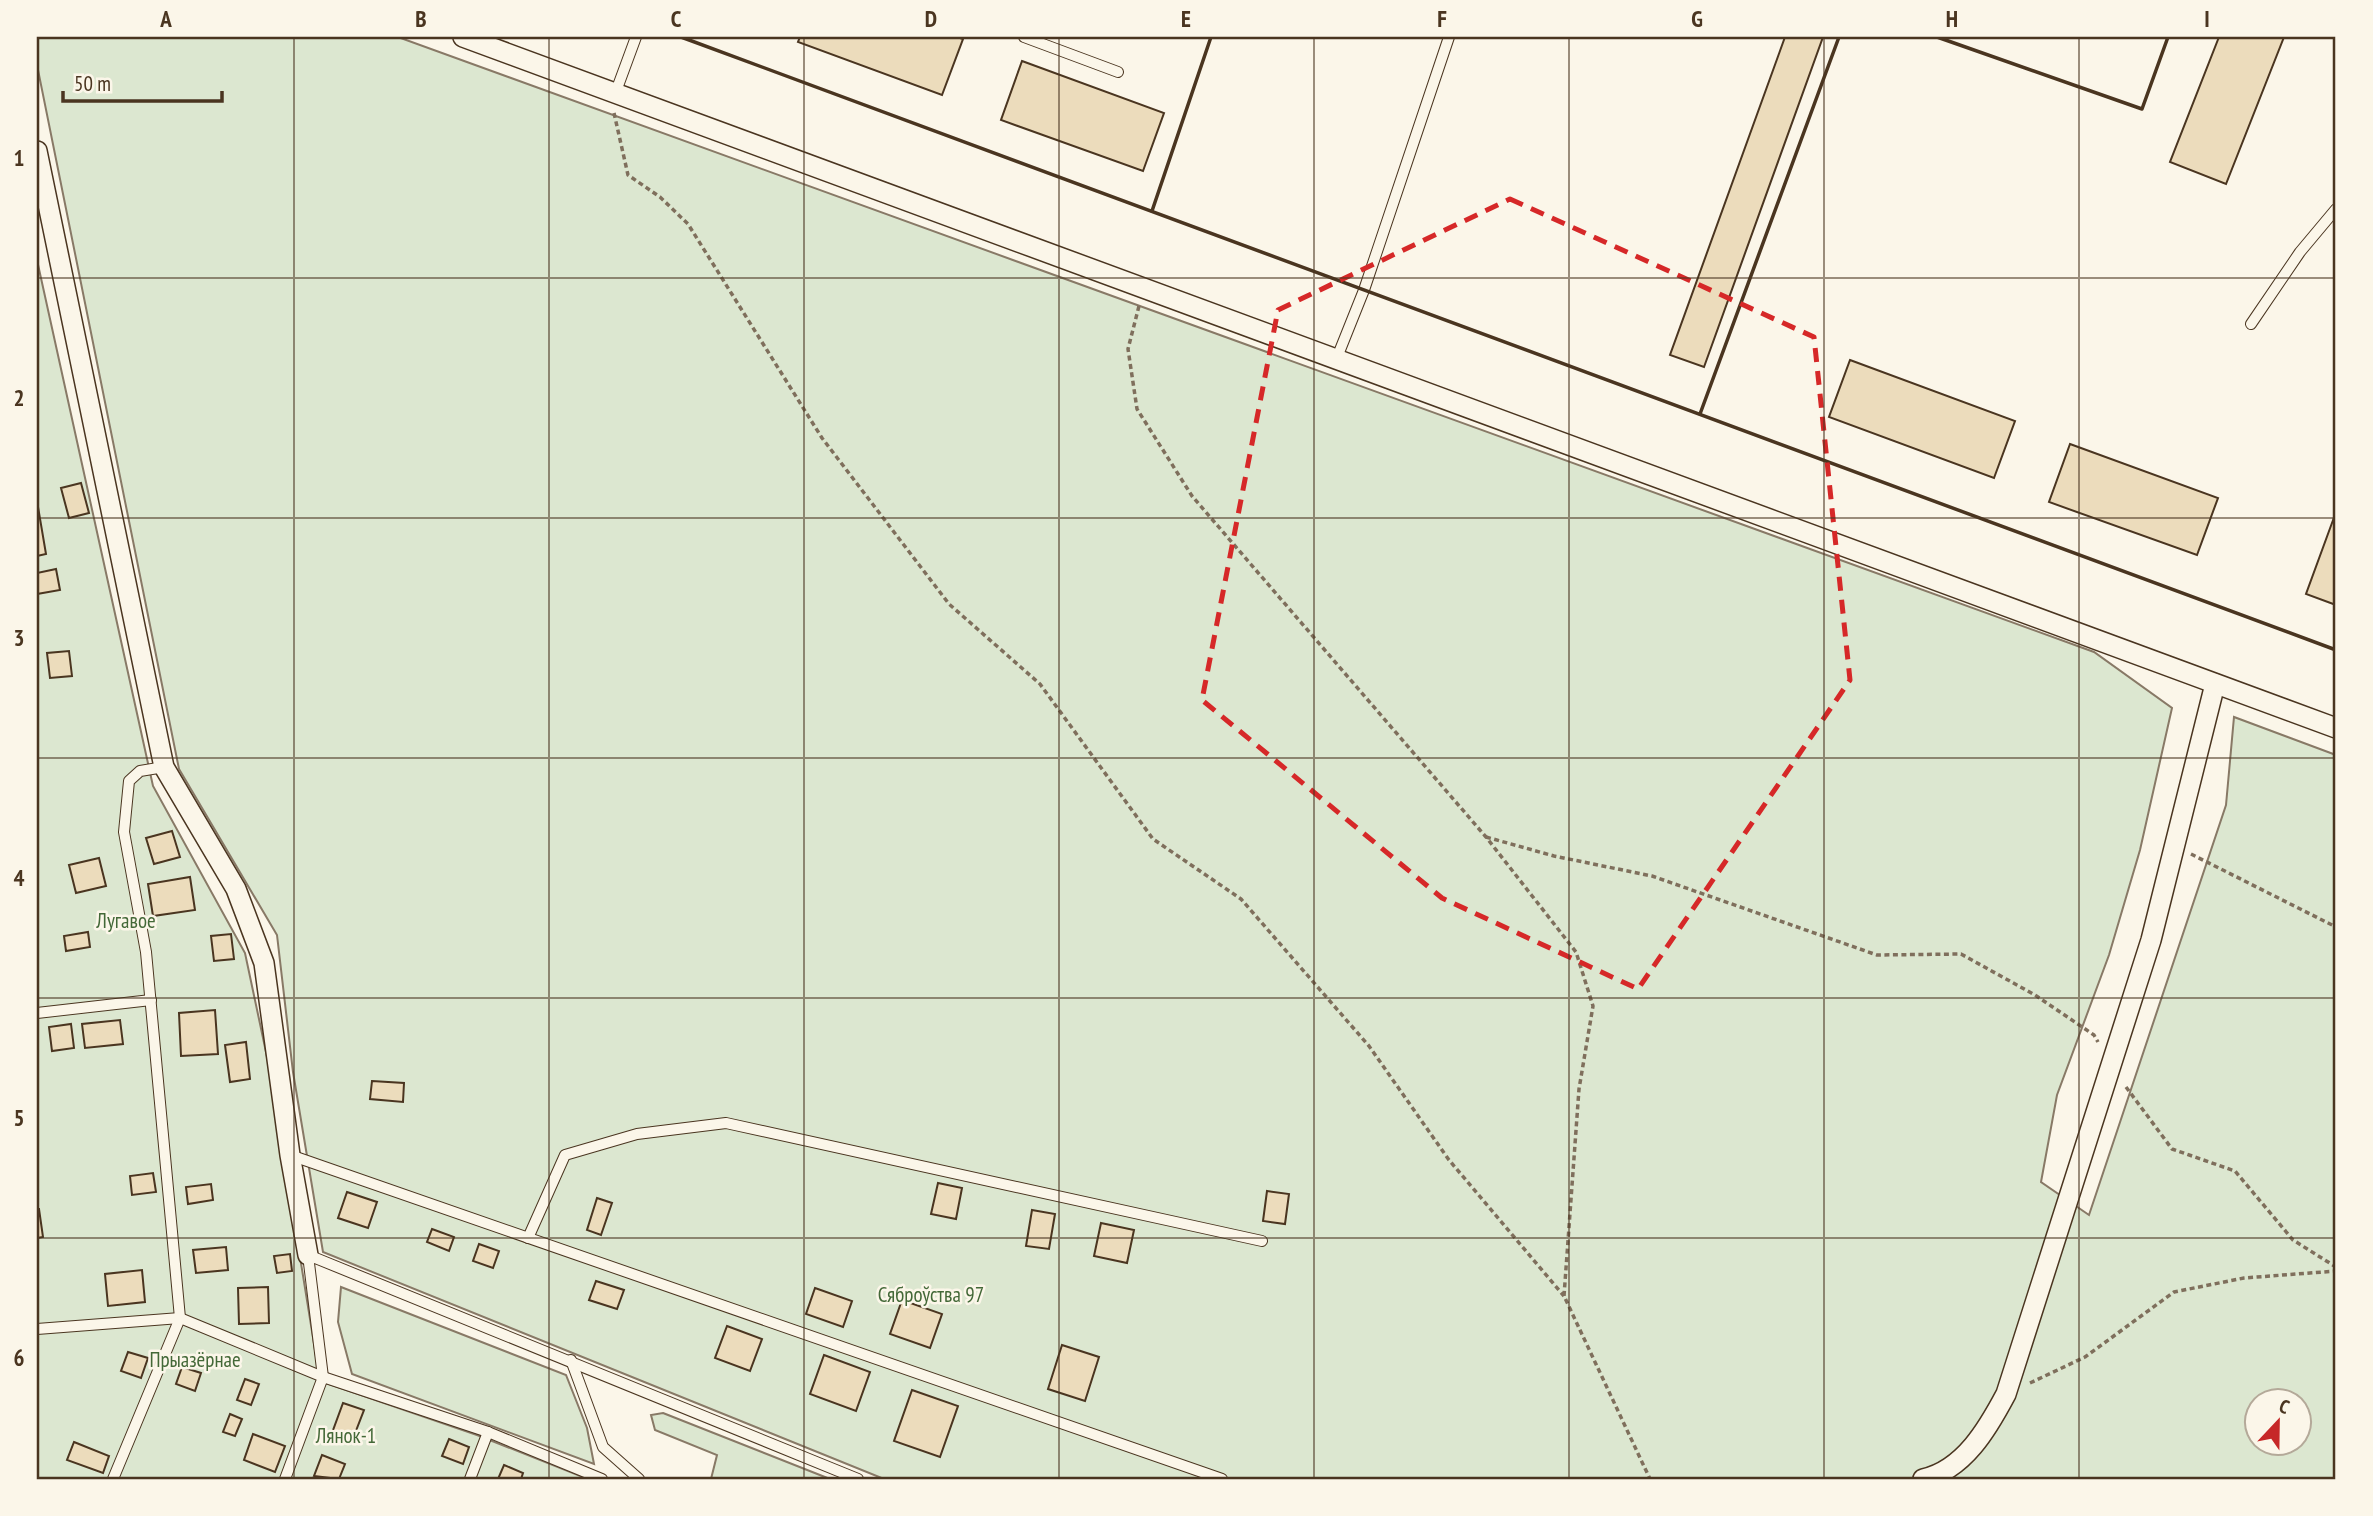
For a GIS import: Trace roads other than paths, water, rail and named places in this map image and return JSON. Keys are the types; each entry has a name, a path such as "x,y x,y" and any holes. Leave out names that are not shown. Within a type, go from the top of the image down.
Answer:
{"street":[{"path":"463,37 2336,728"},
{"path":"37,151 164,767 236,889 264,963 290,1155 308,1255"},
{"path":"1933,1478 1983,1437 2006,1394 2151,940 2215,684"}],"lane":[{"path":"615,94 636,37"},
{"path":"1024,37 1118,72"},
{"path":"1336,360 1364,290 1449,37"},
{"path":"2251,324 2300,252 2336,209"},
{"path":"113,1479 180,1318 146,952 124,832 125,794 129,781 140,771 164,767"},
{"path":"37,1013 151,1000"},
{"path":"528,1238 565,1155 637,1134 726,1123 1262,1241"},
{"path":"290,1155 1222,1479"},
{"path":"285,1479 323,1377 308,1255 858,1479"},
{"path":"37,1329 180,1318 323,1377 488,1432 602,1479"},
{"path":"571,1360 603,1447 639,1479"},
{"path":"470,1479 488,1432"}],"park label":[{"name":"Лугавое","path":"126,921"},
{"name":"Сяброўства 97","path":"931,1295"},
{"name":"Прыазёрнае","path":"195,1360"},
{"name":"Лянок-1","path":"346,1436"}]}
